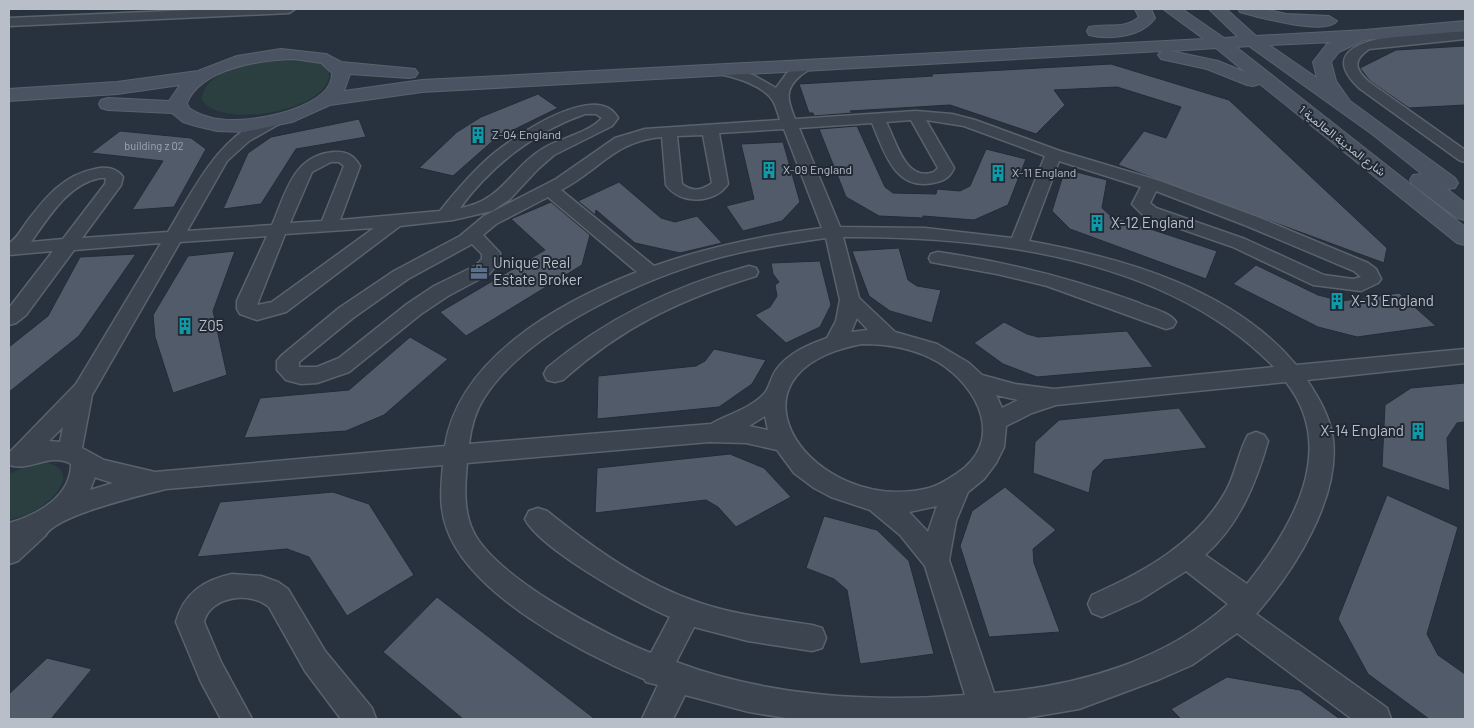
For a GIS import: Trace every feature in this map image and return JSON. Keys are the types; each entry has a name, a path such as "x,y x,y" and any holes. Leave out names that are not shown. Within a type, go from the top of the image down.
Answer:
{"street":[{"path":"86,18 132,9"},
{"path":"9,22 289,9"},
{"path":"1078,33 1134,28 1146,18 1143,9"},
{"name":"شارع المدينة العالمية 1","path":"1171,9 1228,36 1348,109 1465,198"},
{"path":"1188,9 1228,36 1465,213"},
{"name":"شارع المدينة العالمية 1","path":"1217,9 1228,36 1333,134 1465,238"},
{"path":"1246,9 1276,17 1306,21 1395,21"},
{"path":"1228,36 1465,16"},
{"path":"179,108 182,94 190,84 204,75 240,61 281,54 317,56 338,67 374,72 408,73 933,42 1046,42 1228,36 1365,35 1465,26"},
{"path":"1348,109 1327,82 1322,62 1333,48 1365,35"},
{"path":"1465,35 1371,44 1353,54 1350,63 1353,74 1364,85 1465,157"},
{"path":"325,100 406,87 807,66 1046,42 1149,53 1212,65 1259,85 1333,134"},
{"path":"780,100 781,90 785,83 807,66"},
{"path":"9,109 126,104 179,108 185,116 196,122 221,126 247,126 274,121 302,112 325,100 340,85 342,75 338,67"},
{"path":"725,71 760,83 774,92 780,100 833,232 850,300 846,321 836,341"},
{"path":"9,95 117,88 204,75"},
{"path":"13,249 396,221 446,215 478,209 503,198 547,152 604,125 608,122 608,114 597,109 582,110 544,126 516,142 471,183 446,215"},
{"path":"877,118 904,171 916,178 938,177 944,173 946,168 916,116"},
{"path":"473,235 491,253 491,261 482,270 421,304 342,366 313,375 296,375 288,370 288,361 292,357 346,313 401,275 473,235 490,220 550,190 626,139 645,134 916,116 938,116 963,120 1054,154 1150,184 1226,211 1361,267 1369,273 1371,278 1361,285 1320,281 1238,244 1155,214 1146,210 1141,204 1150,184"},
{"path":"14,461 84,390 221,158 244,138 274,121"},
{"path":"221,126 223,141 221,158"},
{"path":"669,133 674,185 686,193 699,194 710,192 720,184 710,129"},
{"path":"516,142 547,152"},
{"path":"1024,273 1026,246 1054,154"},
{"path":"329,225 352,166 347,159 341,157 324,159 305,170 247,301 246,305 251,312 264,313 279,307 396,221"},
{"path":"9,318 19,310 70,244 116,180 113,174 92,173 70,182 13,249"},
{"path":"550,190 643,276 662,302"},
{"path":"833,232 925,233 1026,246 1120,271 1208,304 1251,334 1290,373 1304,394 1316,419 1321,438 1321,456 1318,478 1311,501 1291,546 1271,575 1242,610 1216,634 1192,650 1165,663 1064,698 987,715 910,717 812,710 753,702 666,676 609,650 551,616 494,573 471,550 460,532 454,513 452,493 456,455 462,420 479,387 491,372 528,342 565,316 643,276 738,246 833,232"},
{"path":"938,258 1024,273 1097,294 1166,322"},
{"path":"555,374 597,338 662,302 700,286 749,272"},
{"path":"850,300 888,337"},
{"path":"862,337 888,337 915,343 940,353 959,366 975,381 988,401 994,422 992,447 980,469 958,488 934,498 906,503 877,501 845,493 810,474 794,458 783,442 775,420 776,398 789,370 802,358 818,348 836,341 862,337"},
{"path":"994,422 1024,407 1056,397 1465,356"},
{"path":"975,381 1015,392 1056,397"},
{"path":"9,553 72,498 81,484 85,472 77,456 75,420 84,390"},
{"path":"709,433 745,418 776,398"},
{"path":"9,534 34,526 53,514 103,495 156,480 709,433 746,434 783,442"},
{"path":"1102,604 1148,582 1187,556 1208,537 1235,500 1245,481 1256,441"},
{"path":"14,461 47,450 77,456 113,474 156,480"},
{"path":"936,560 943,521 958,488"},
{"path":"877,501 909,527 936,560 987,715"},
{"path":"538,519 582,554 619,578 687,612 761,631 812,638"},
{"path":"1187,556 1242,610 1376,719"},
{"path":"237,719 211,672 190,622 196,606 203,599 220,589 240,586 264,589 281,600 301,638 326,676 361,719"},
{"path":"656,719 666,676 687,612"}],"green space":[{"path":"294,58 320,64 329,72 326,85 314,96 296,105 275,112 252,115 231,114 213,109 202,100 205,89 213,80 225,73 254,63"},
{"path":"48,463 57,467 62,472 63,479 57,492 36,510 9,520 9,474 24,467"}],"building":[{"path":"1465,46 1465,105 1409,108 1370,81 1360,68 1396,50"},
{"path":"1111,64 1229,100 1387,248 1384,263 1118,165 1144,131 1166,138 1181,107 1117,87 1054,90 1065,105 1036,134 950,105 850,111 852,113 814,116 813,113 809,113 799,84 933,76 931,74"},
{"name":"Z-04 England","path":"538,94 558,108 495,139 453,176 419,168 457,132 481,117"},
{"path":"359,119 366,137 296,149 261,204 223,209 248,153 271,137"},
{"path":"857,126 885,187 893,193 936,194 937,189 960,191 970,186 986,149 1026,159 1008,205 974,220 923,216 923,218 879,216 846,197 819,129"},
{"path":"120,131 191,138 206,149 174,207 132,210 163,161 91,153"},
{"name":"X-09 England","path":"783,142 800,202 782,221 743,231 726,206 754,199 741,144"},
{"name":"X-12 England","path":"1065,169 1107,180 1102,208 1111,216 1217,251 1206,279 1070,229 1052,211"},
{"path":"619,182 661,218 675,222 697,216 722,243 680,253 635,243 596,210 595,215 578,201"},
{"path":"551,202 590,235 582,265 466,336 440,312 545,250 511,219"},
{"path":"899,248 908,280 917,286 941,290 932,323 890,311 869,296 852,251"},
{"name":"Z05","path":"235,251 213,311 227,375 173,393 155,337 153,315 188,256"},
{"path":"136,254 79,336 9,392 9,347 48,316 80,257"},
{"path":"820,261 831,305 820,327 786,343 755,315 770,307 777,296 775,285 779,282 773,274 771,263"},
{"name":"X-13 England","path":"1256,265 1318,295 1342,301 1399,293 1436,326 1357,337 1318,327 1233,284"},
{"path":"1004,322 1027,334 1038,337 1127,331 1153,367 1037,377 1003,364 974,343"},
{"path":"410,337 448,359 384,415 346,431 244,438 260,398 349,390"},
{"path":"714,349 766,360 752,384 719,407 597,419 598,376 696,366 705,361"},
{"name":"X-14 England","path":"1465,383 1465,422 1457,423 1447,438 1450,491 1382,467 1385,405 1411,388"},
{"path":"1179,408 1207,448 1104,460 1093,471 1089,493 1033,473 1035,442 1059,420"},
{"path":"730,454 764,468 791,497 736,527 718,507 706,500 595,513 597,468"},
{"path":"1005,487 1056,530 1033,549 1034,563 1060,632 989,637 960,546 972,511"},
{"path":"333,492 369,504 414,575 347,616 309,557 287,549 197,557 220,502"},
{"path":"1387,495 1458,527 1427,634 1438,655 1465,674 1465,719 1429,719 1368,674 1338,619"},
{"path":"824,516 877,530 909,561 934,654 860,664 847,590 834,579 806,568"},
{"path":"437,597 595,719 463,719 383,652"},
{"path":"47,658 92,669 51,719 9,719 9,694"},
{"path":"1227,677 1300,690 1340,719 1181,719 1171,709"}],"place":[{"name":"Z-04 England","path":"478,135"},
{"name":"X-09 England","path":"769,170"},
{"name":"X-11 England","path":"998,173"},
{"name":"X-12 England","path":"1097,223"},
{"name":"Unique Real Estate Broker","path":"479,272"},
{"name":"X-13 England","path":"1337,301"},
{"name":"Z05","path":"185,326"},
{"name":"X-14 England","path":"1418,431"}]}
